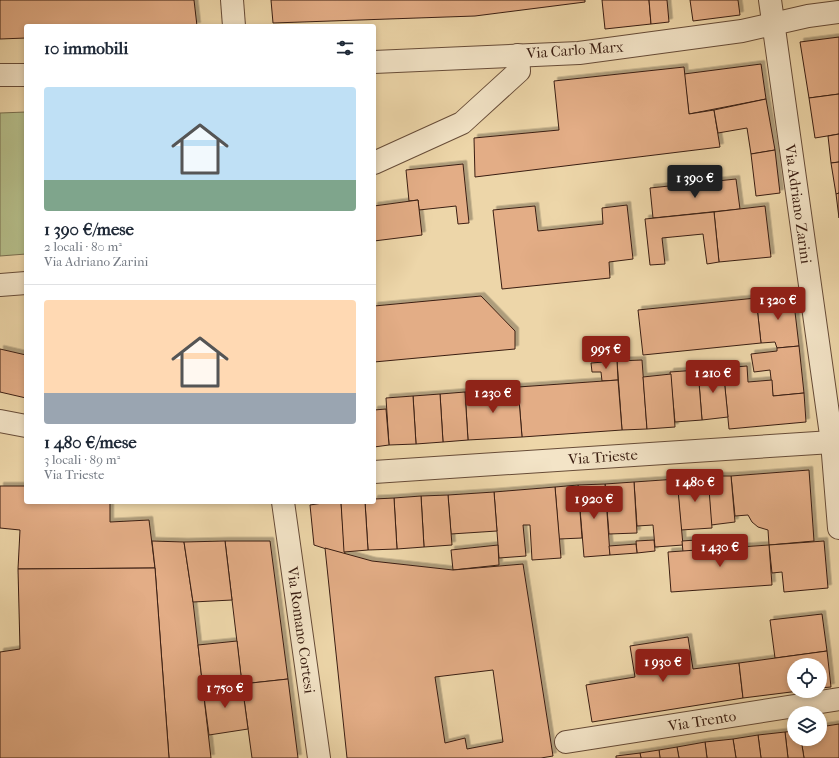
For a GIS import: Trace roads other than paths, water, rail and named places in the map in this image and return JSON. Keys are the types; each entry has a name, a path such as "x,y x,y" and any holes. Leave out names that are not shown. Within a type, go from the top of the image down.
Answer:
{"street":[{"path":"232,0 234,24"},
{"name":"Via Adriano Zarini","path":"770,0 832,442 839,528"},
{"name":"Via Carlo Marx","path":"376,62 579,53 742,31 773,23 839,12"},
{"path":"376,161 462,123 519,71 518,55"},
{"path":"0,75 24,75"},
{"path":"0,285 24,284"},
{"path":"0,420 24,426"},
{"name":"Via Trieste","path":"376,472 832,442"},
{"name":"Via Romano Cortesi","path":"283,504 319,758"},
{"name":"Via Trento","path":"566,742 839,699"}]}
